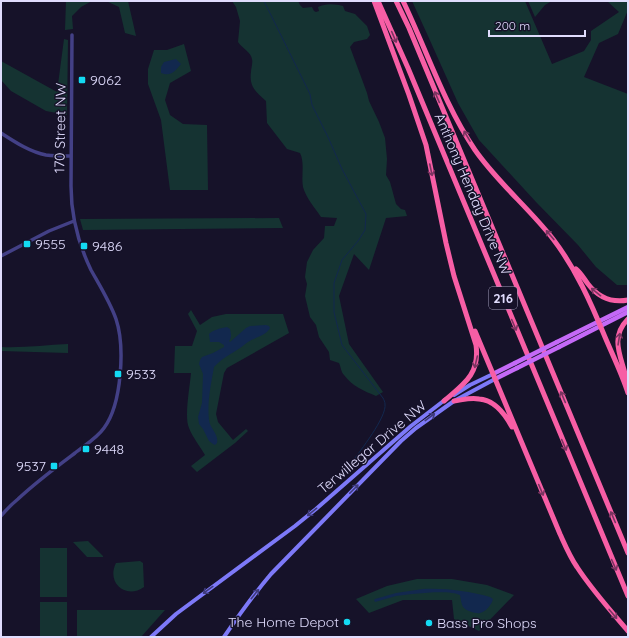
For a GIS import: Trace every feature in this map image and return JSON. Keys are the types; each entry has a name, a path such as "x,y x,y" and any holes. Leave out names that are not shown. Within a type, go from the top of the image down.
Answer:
{"highway":[{"path":"374,1 424,139 446,243 454,276 462,298 570,555 583,576 628,631"},
{"name":"Anthony Henday Drive NW","path":"378,1 408,68 628,596"},
{"name":"Anthony Henday Drive NW","path":"396,1 412,35 628,553"},
{"path":"403,1 453,113 476,151 552,238 573,267 600,324 628,393"},
{"path":"573,267 598,294 609,300 628,300"},
{"path":"444,401 466,382 474,370 477,362 478,354 476,345 462,298"},
{"path":"628,319 621,329 618,346 626,375 628,389"},
{"path":"454,400 479,398 492,402 505,415 521,441"}],"main road":[{"name":"Terwillegar Drive NW","path":"600,324 628,307"},
{"name":"Terwillegar Drive NW","path":"151,637 176,614 295,526 411,426 444,401 470,385 516,366 600,324 628,312"},
{"name":"Terwillegar Drive NW","path":"224,637 255,593 401,441 421,424 454,400 494,376"}],"street":[{"name":"170 Street NW","path":"1,516 34,484 99,434 108,423 118,391 120,375 120,349 117,325 111,307 83,252 74,221 71,199 72,35"},
{"path":"1,133 20,145 41,154 71,156"},
{"path":"1,256 49,231 74,221"}],"green space":[{"path":"66,1 92,1 81,7 72,16 73,29 65,30"},
{"path":"106,1 128,1 136,36 125,33 119,7"},
{"path":"232,1 298,1 303,8 312,7 316,12 319,11 318,7 324,5 340,5 343,6 345,11 355,14 367,26 370,35 367,39 354,42 350,47 369,101 385,138 387,159 386,175 390,182 396,204 401,209 405,210 407,216 386,218 369,270 354,254 339,296 349,344 383,392 376,396 354,385 343,374 339,363 330,360 329,352 319,337 316,325 310,317 305,296 307,284 305,277 307,262 313,250 324,238 325,226 334,226 337,218 321,217 304,191 300,153 287,149 267,123 266,101 256,92 251,82 251,57 238,42 240,21 236,7"},
{"path":"412,1 525,1 552,64 584,51 591,40 591,31 619,12 607,1 628,1 628,10 618,34 599,43 584,77 628,94 628,285 617,285 596,267 578,245 479,140 458,103"},
{"path":"528,1 552,1 545,5 535,17"},
{"path":"64,39 68,40 67,115 46,111 11,91 1,80 1,61 57,92"},
{"path":"184,44 191,71 170,83 165,100 170,115 183,124 207,125 208,190 170,190 161,120 148,84 148,69 154,50 167,50"},
{"path":"279,218 283,228 83,230 80,219"},
{"path":"191,310 200,325 212,317 226,314 283,314 289,333 227,368 224,373 216,414 218,422 233,440 246,429 248,431 235,443 197,472 191,466 205,455 192,435 188,423 187,409 191,373 174,373 175,346 192,346 197,331 188,314"},
{"path":"68,344 68,353 1,351 1,347"},
{"path":"88,541 103,557 87,557 73,542"},
{"path":"40,548 67,548 67,597 40,597"},
{"path":"140,561 143,563 144,587 137,591 131,592 120,587 116,583 114,577 116,563"},
{"path":"417,579 452,579 487,585 514,595 479,631 454,619 452,600 403,600 369,613 356,599 387,586"},
{"path":"40,602 67,602 67,637 40,637"},
{"path":"77,610 165,610 141,637 77,637"}],"water":[{"path":"176,59 181,64 175,71 170,74 161,73 161,67 164,62"},
{"path":"266,325 270,328 266,333 251,340 214,367 210,393 209,420 217,437 217,443 215,445 209,441 199,424 198,417 202,403 203,374 199,364 200,360 202,357 224,347 224,345 219,342 210,342 209,334 215,330 227,327 230,329 230,342 250,326"},
{"path":"423,589 457,590 490,597 493,599 486,609 478,613 474,613 464,608 460,595 447,592 396,596 375,602 374,600 396,593"}],"waterway":[{"path":"264,1 310,94 312,105 342,169 366,214 365,230 342,260 334,283 334,312 342,345 383,398 385,404 382,417 378,425 352,462"}],"place":[{"name":"9062","path":"82,80"},
{"name":"9555","path":"27,244"},
{"name":"9486","path":"84,246"},
{"name":"9533","path":"118,374"},
{"name":"9448","path":"86,449"},
{"name":"9537","path":"54,466"},
{"name":"The Home Depot","path":"347,622"},
{"name":"Bass Pro Shops","path":"429,623"}]}
